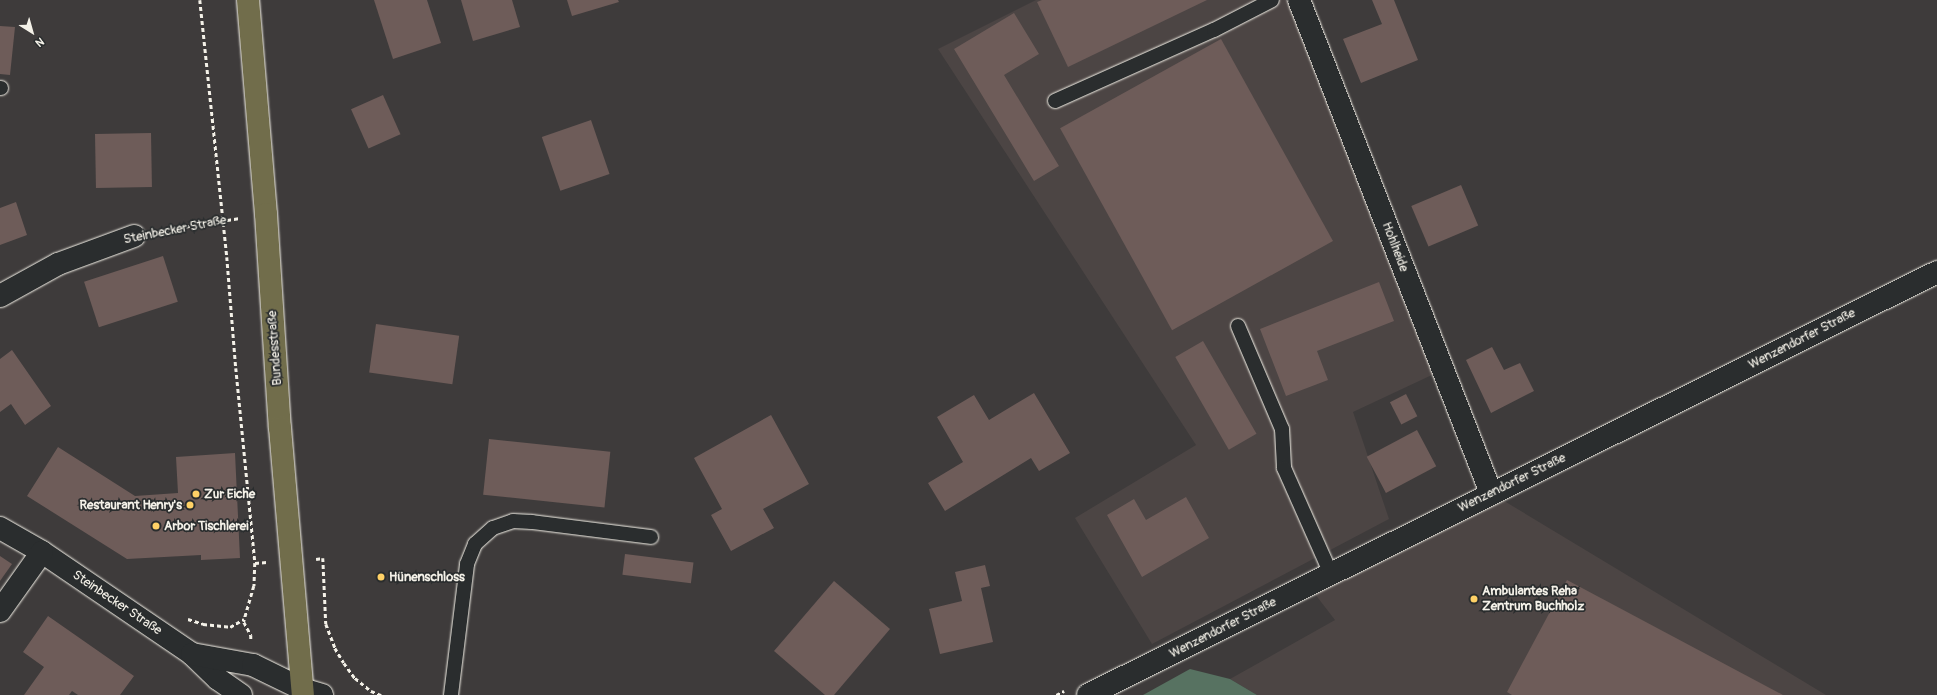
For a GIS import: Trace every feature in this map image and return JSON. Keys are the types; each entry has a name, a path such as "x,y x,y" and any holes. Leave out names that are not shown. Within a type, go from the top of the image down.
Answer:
{"main road":[{"name":"Bundesstraße","path":"248,0 266,214 280,428 292,560 309,693"}],"street":[{"name":"Hohlheide","path":"1299,0 1491,494"},
{"name":"Steinbecker Straße","path":"0,296 58,264 134,236"},
{"name":"Wenzendorfer Straße","path":"1088,695 1937,272"},
{"name":"Steinbecker Straße","path":"0,528 42,552 192,654 218,679 241,695"},
{"path":"0,612 42,552"},
{"name":"Steinbecker Straße","path":"192,654 253,665 309,693"}],"lane":[{"path":"1055,101 1214,30 1272,0"},
{"path":"1238,326 1282,429 1284,468 1331,574"},
{"path":"451,695 467,564 475,544 493,528 513,521 532,522 651,537"}],"path":[{"path":"200,0 223,220 255,563 254,586 244,619 244,622 251,635 253,665"},
{"name":"Steinbecker Straße","path":"134,236 266,214"},
{"path":"255,563 323,558 326,624 335,648 355,678 371,690 381,695"},
{"path":"149,625 180,616 203,624 230,627 244,619"}],"shaded area":[{"path":"1036,0 1288,0 1434,374 1353,412 1389,519 1152,644 1075,518 1196,445 938,49"},
{"path":"1491,493 1826,695 1257,695 1230,679 1335,620 1308,585"}],"green space":[{"path":"1190,669 1230,679 1257,695 1143,695"}],"building":[{"path":"374,0 427,0 441,43 393,59"},
{"path":"461,0 512,0 520,27 473,41"},
{"path":"567,0 618,0 619,2 572,16"},
{"path":"1042,0 1207,0 1068,67 1037,2"},
{"path":"1372,0 1394,0 1418,60 1361,83 1343,39 1382,24"},
{"path":"1014,13 1039,54 1004,75 1059,166 1034,181 954,49"},
{"path":"0,26 15,27 10,75 0,74"},
{"path":"1221,39 1333,241 1172,330 1060,128"},
{"path":"383,95 400,134 369,149 351,109"},
{"path":"591,120 610,174 560,191 542,137"},
{"path":"151,133 152,187 96,188 95,134"},
{"path":"1461,185 1478,226 1428,247 1411,206"},
{"path":"16,202 27,235 0,245 0,208"},
{"path":"163,256 178,302 99,327 84,282"},
{"path":"1379,282 1394,321 1317,351 1328,380 1286,396 1260,329"},
{"path":"376,324 459,336 452,384 369,373"},
{"path":"1203,341 1256,434 1229,450 1175,357"},
{"path":"1492,347 1504,370 1520,363 1534,391 1491,413 1466,360"},
{"path":"12,350 51,406 25,425 11,404 0,412 0,359"},
{"path":"1034,393 1070,453 1039,471 1031,458 945,511 928,483 963,462 937,417 974,395 989,420"},
{"path":"1406,394 1417,416 1401,424 1390,402"},
{"path":"771,415 809,484 763,509 774,528 731,551 711,515 722,509 694,458"},
{"path":"1417,430 1436,466 1386,493 1367,457"},
{"path":"489,439 610,452 604,507 483,495"},
{"name":"Arbor Tischlerei","path":"58,447 135,496 178,493 176,457 235,453 240,558 201,560 201,555 127,559 27,496"},
{"path":"1186,497 1209,538 1142,577 1107,515 1134,499 1146,520"},
{"path":"625,554 693,562 691,583 622,575"},
{"path":"0,556 12,564 0,581"},
{"path":"985,565 990,586 981,588 993,642 940,654 929,609 962,601 955,572"},
{"path":"1567,580 1783,695 1512,695 1507,692"},
{"path":"834,581 890,629 834,695 825,695 774,651"},
{"path":"48,616 134,676 120,695 78,695 72,691 69,695 24,695 44,667 23,652"}],"place":[{"name":"Zur Eiche","path":"196,494"},
{"name":"Restaurant Henry's","path":"190,505"},
{"name":"Arbor Tischlerei","path":"156,526"},
{"name":"Hünenschloss","path":"381,577"},
{"name":"Ambulantes Reha Zentrum Buchholz","path":"1474,599"}]}
